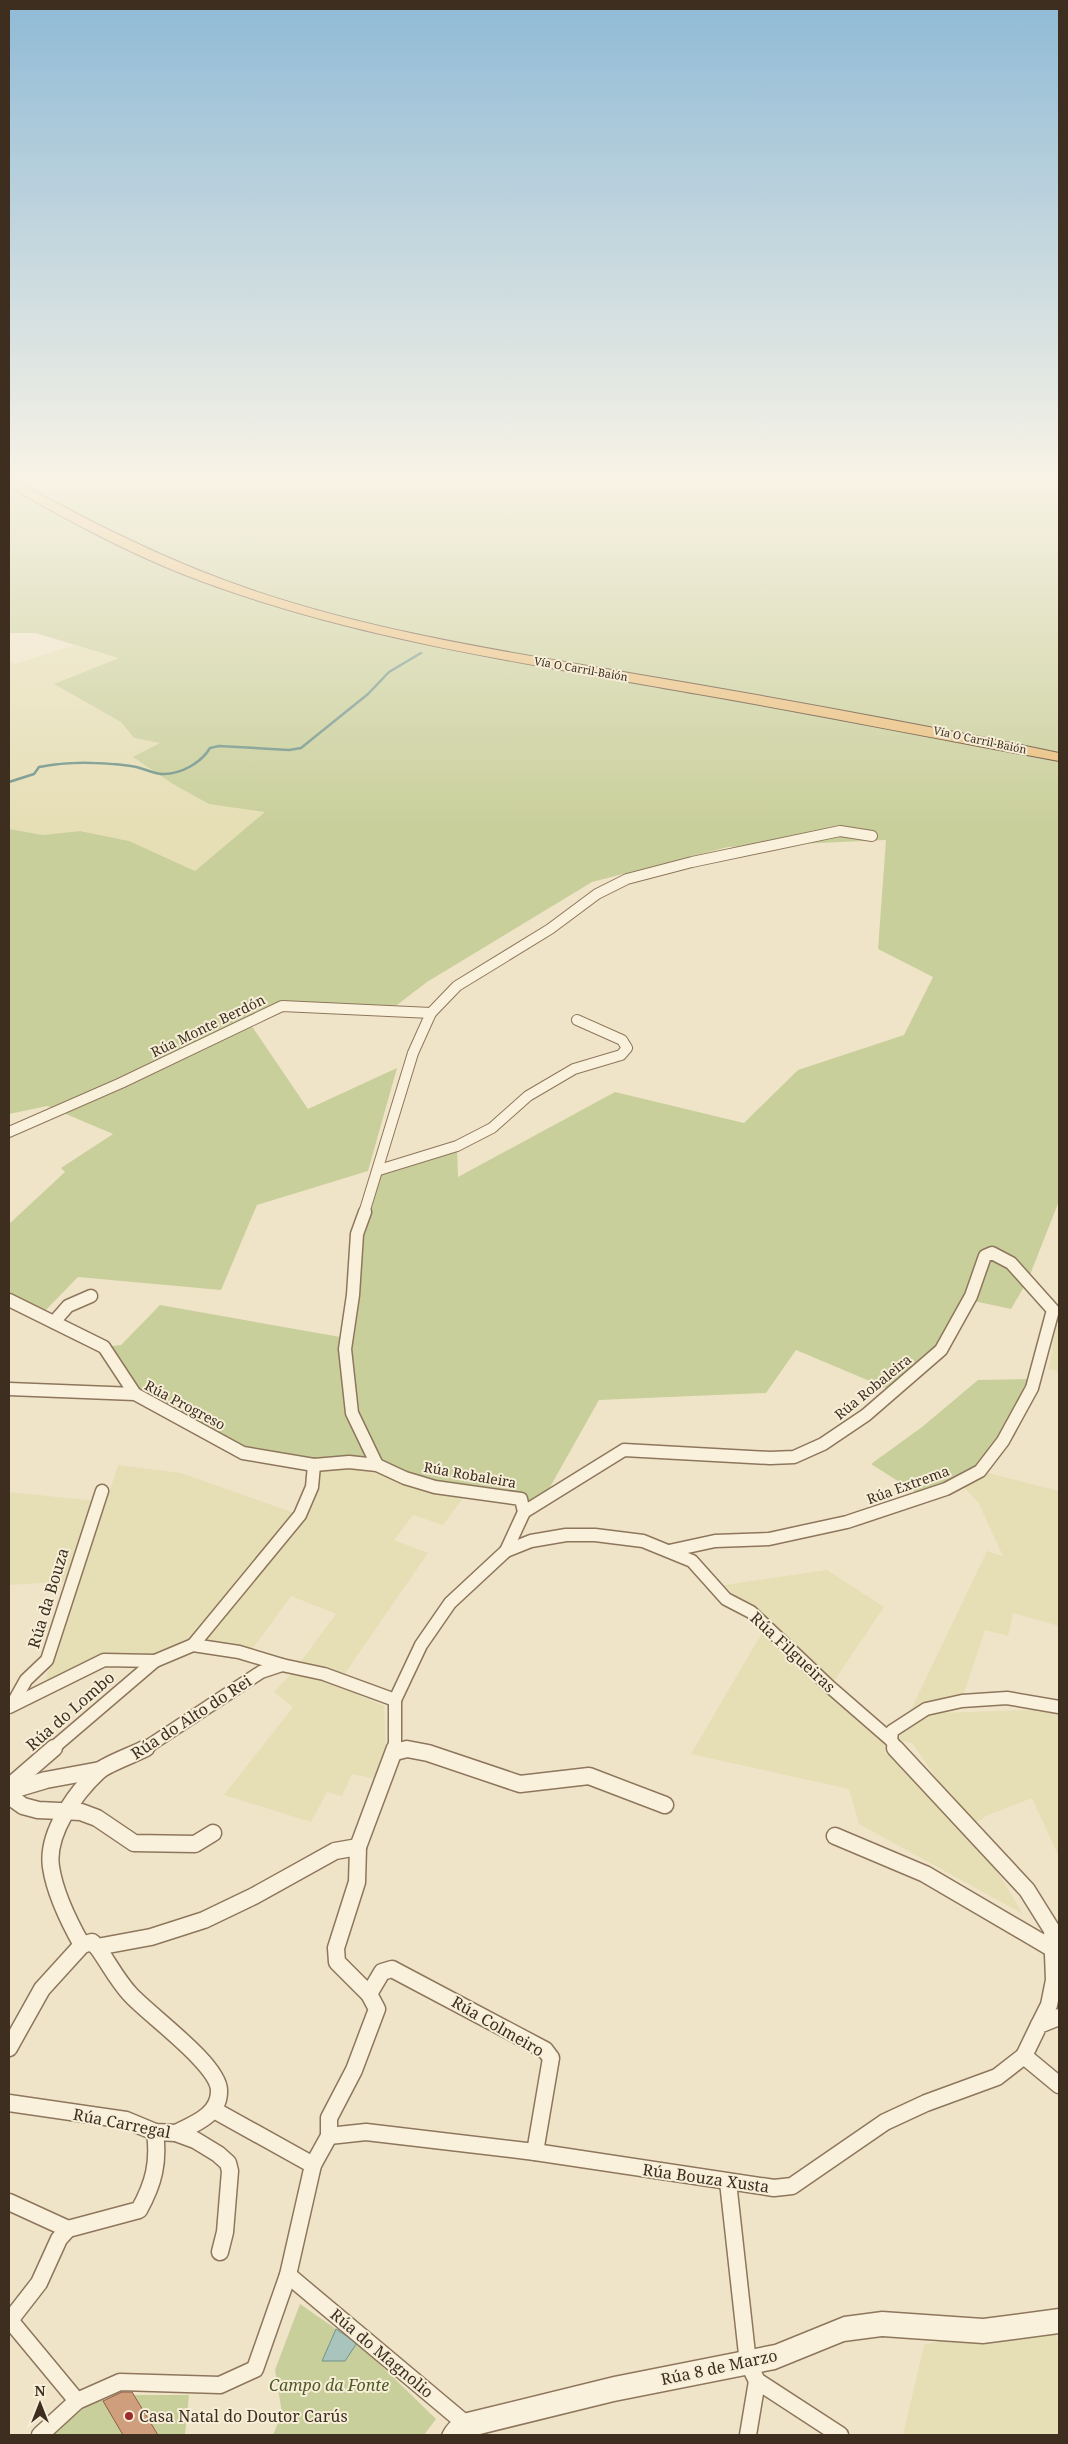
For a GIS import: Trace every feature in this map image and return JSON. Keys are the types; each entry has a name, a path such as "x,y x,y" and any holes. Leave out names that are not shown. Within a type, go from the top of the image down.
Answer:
{"highway":[{"name":"Vía O Carril-Baión","path":"259,595 356,624 525,660 928,730 1059,756"}],"street":[{"path":"377,1465 352,1412 345,1349 353,1295 357,1234 379,1170 413,1053 431,1013 457,986 550,929 597,894 627,879 692,862 840,831 872,836"},
{"name":"Rúa Monte Berdón","path":"9,1132 121,1083 282,1006 431,1013"},
{"path":"379,1170 457,1146 492,1128 528,1096 574,1069 621,1055 627,1048 622,1040 577,1020"},
{"name":"Rúa Robaleira","path":"314,1465 349,1462 377,1465 405,1478 434,1487 521,1499 524,1512 624,1450 770,1458 794,1457 823,1444 866,1415 941,1350 971,1296 985,1256 992,1253 1011,1263 1053,1310"},
{"path":"54,1322 68,1306 91,1296"},
{"path":"9,1300 104,1348 135,1394"},
{"name":"Rúa Extrema","path":"669,1551 714,1540 769,1539 847,1522 946,1489 980,1471 1003,1441 1032,1388 1053,1310"},
{"name":"Rúa Progreso","path":"9,1389 135,1394 243,1453 314,1465"},
{"name":"Rúa da Bouza","path":"10,1706 104,1660 155,1661 193,1645 300,1515 312,1487 314,1465"},
{"name":"Rúa da Bouza","path":"10,1706 26,1680 47,1660 102,1492"},
{"path":"40,2435 77,2401 120,2382 220,2385 255,2369 288,2274 313,2164 329,2136 329,2118 354,2070 377,2009 369,1994 337,1962 336,1948 357,1882 358,1847 394,1752 395,1700 421,1645 450,1603 506,1551 524,1512"},
{"name":"Rúa Filgueiras","path":"506,1551 531,1541 566,1535 595,1535 643,1541 692,1562 726,1599 751,1612 830,1687 891,1740 894,1747 1027,1890 1052,1930 1054,1949 1054,1980 1049,2005 1039,2025"},
{"path":"193,1645 239,1652 282,1665 324,1674 395,1700"},
{"name":"Rúa do Lombo","path":"9,1789 104,1703 155,1661"},
{"name":"Rúa do Alto do Rei","path":"9,1789 100,1770 128,1758 165,1737 261,1672 282,1665"},
{"path":"891,1740 892,1731 926,1709 962,1701 1006,1698 1059,1707"},
{"path":"394,1752 408,1749 428,1753 520,1784 589,1776 665,1805"},
{"name":"Rúa do Alto do Rei","path":"100,1770 64,1812 52,1850 51,1866 63,1906 74,1931 129,1993 193,2052 215,2076 219,2091 214,2110"},
{"path":"9,1796 22,1806 38,1810 81,1812 97,1818 134,1843 195,1844 213,1833"},
{"path":"835,1836 925,1874 1054,1949"},
{"path":"9,2048 42,1989 89,1946 120,1944 172,1932 205,1920 335,1851 358,1847"},
{"name":"Rúa Colmeiro","path":"369,1994 382,1972 392,1969 545,2050 550,2058 535,2152"},
{"path":"1039,2025 1059,2017"},
{"name":"Rúa Bouza Xusta","path":"329,2136 366,2132 535,2152 774,2188 792,2186 885,2122 926,2103 997,2077 1024,2056 1039,2025"},
{"path":"1024,2056 1059,2084"},
{"name":"Rúa Carregal","path":"9,2103 126,2120 155,2132 176,2133 195,2140 228,2163 230,2171 225,2232 220,2252"},
{"path":"176,2133 198,2122 214,2110 313,2164"},
{"path":"77,2401 10,2319 39,2283 59,2240 68,2229 139,2210 152,2187 159,2156 155,2132"},
{"path":"728,2182 752,2372 748,2435"},
{"path":"9,2202 68,2229"},
{"name":"Rúa do Magnolio","path":"288,2274 464,2432"},
{"name":"Rúa 8 de Marzo","path":"464,2432 614,2389 752,2372 775,2357 844,2329 882,2324 983,2331 1059,2321"},
{"path":"752,2372 840,2435"}],"shaded area":[{"path":"178,638 54,684 121,722 134,738 161,743 134,758 209,804 266,811 195,871 129,841 81,831 43,835 9,829 9,660 15,664 74,645 120,658"},
{"path":"1059,1306 1059,1372 1049,1369"},
{"path":"349,1462 468,1491 443,1525 413,1515 394,1540 428,1553 337,1685 384,1706 386,1751 376,1779 352,1774 342,1796 327,1792 311,1822 224,1795 293,1707 274,1692 293,1672 336,1614 291,1596 248,1655 193,1645 155,1661 104,1660 45,1689 50,1657 73,1581 9,1585 9,1492 106,1502 118,1465 181,1473 300,1515 314,1465"},
{"path":"980,1471 1059,1491 1059,1626 1013,1613 1008,1636 985,1630 962,1699 907,1718 987,1551 1003,1556 978,1502 959,1482"},
{"path":"827,1570 884,1607 830,1687 966,1821 912,1743 900,1740 899,1735 915,1722 936,1713 1059,1709 1059,1857 1032,1798 988,1815 970,1826 1023,1914 859,1824 849,1789 691,1754 766,1626 774,1633 724,1585"},
{"path":"1053,2323 1059,2346 1059,2435 903,2435 924,2345 983,2331"}],"green space":[{"path":"9,595 1059,595 1059,1201 1028,1280 1011,1309 969,1300 941,1350 891,1390 796,1350 766,1393 599,1400 541,1503 468,1491 377,1465 243,1453 135,1394 104,1347 121,1345 160,1305 346,1338 357,1234 379,1170 457,1146 458,1177 615,1092 744,1123 798,1070 904,1035 933,977 878,949 886,840 728,847 592,882 427,982 393,1008 282,1006 249,1022 308,1109 397,1068 368,1171 257,1205 221,1290 78,1277 41,1315 9,1300 9,1224 65,1172 61,1168 113,1134 47,1106 9,1114 9,829 43,835 80,831 129,841 195,871 265,812 209,804 173,784 133,757 160,743 134,738 121,722 54,684 119,658 35,633 9,633"},
{"path":"1028,1379 1032,1388 1006,1436 959,1482 923,1497 871,1464 922,1427 978,1380"},
{"name":"Campo da Fonte","path":"300,2304 362,2347 436,2419 424,2435 273,2435 282,2413 275,2370"},
{"path":"134,2395 189,2395 185,2435 158,2435"},
{"path":"100,2396 125,2435 55,2435 67,2421"}],"water":[{"path":"336,2329 357,2343 345,2361 322,2361"}],"building":[{"name":"Casa Natal do Doutor Carús","path":"122,2392 132,2392 158,2435 123,2435 103,2401"}],"waterway":[{"path":"9,782 34,774 39,767 50,765 73,763 108,764 168,774 189,767 201,759 210,748 219,746 289,750 301,748 368,694 389,672 421,653"}],"place":[{"name":"Casa Natal do Doutor Carús","path":"129,2416"}]}
